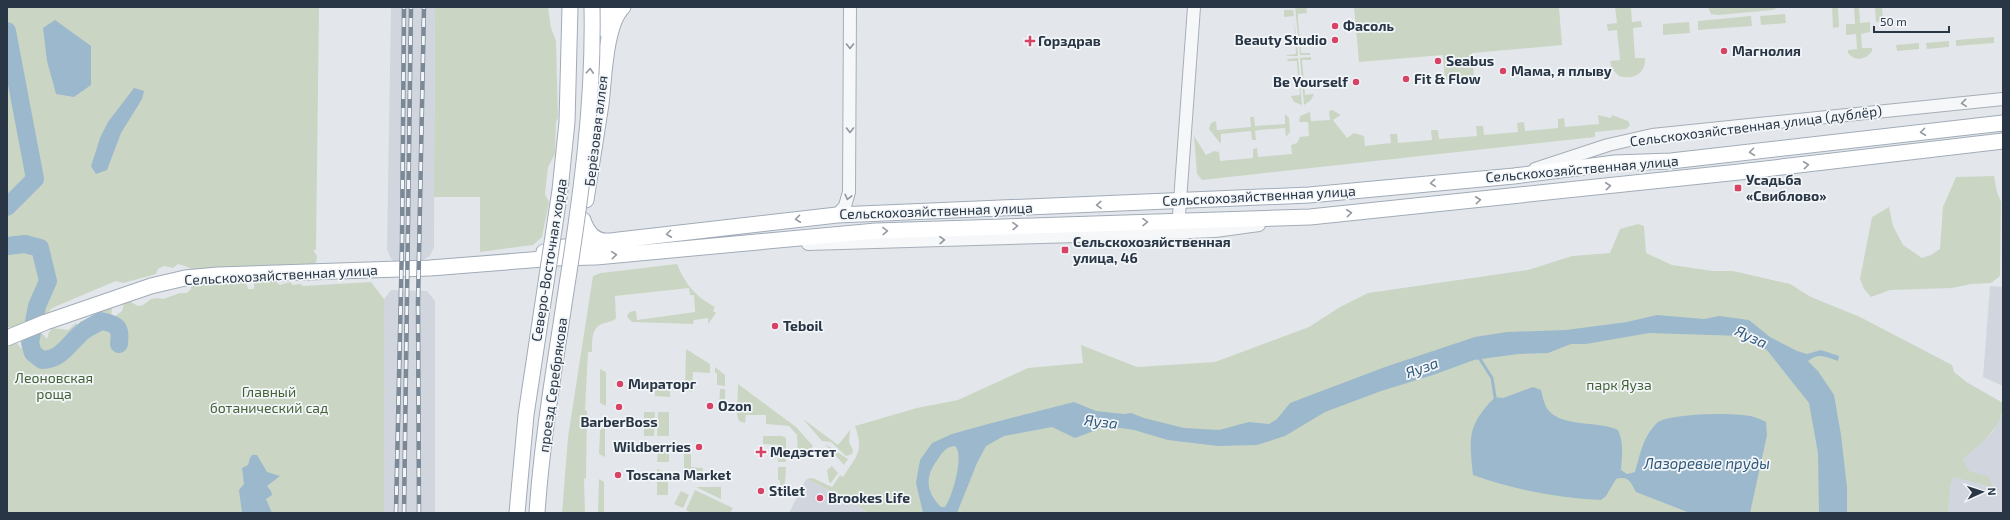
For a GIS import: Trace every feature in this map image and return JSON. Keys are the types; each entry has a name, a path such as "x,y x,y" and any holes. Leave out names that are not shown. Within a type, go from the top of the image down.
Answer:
{"main road":[{"name":"Берёзовая аллея","path":"556,253 574,121 573,54 570,7"},
{"name":"Северо-Восточная хорда","path":"517,513 527,407 560,190 567,122 570,7"},
{"name":"Северо-Восточная хорда","path":"538,513 546,418 580,192 587,123 592,7"},
{"path":"604,64 608,7"},
{"name":"Берёзовая аллея","path":"577,252 601,101 604,64 616,16 623,7"},
{"name":"Сельскохозяйственная улица","path":"577,252 619,240 837,215 1309,195 1514,176 1615,163 1671,161 2003,123"},
{"name":"Сельскохозяйственная улица","path":"9,337 46,322 151,286 185,278 218,275 430,268 516,261 556,253 721,245 876,231 1178,227 1310,217 1732,173 2003,141"},
{"path":"583,220 586,228 594,238 605,241 619,240"},
{"name":"проезд Серебрякова","path":"538,513 552,379 567,290 577,252"},
{"name":"проезд Серебрякова","path":"520,513 530,409 556,253"}],"street":[{"path":"837,215 846,206 849,192 850,7"},
{"path":"1178,227 1194,7"},
{"name":"Сельскохозяйственная улица (дублёр)","path":"1514,176 1608,145 1652,136 2003,99"}],"shaded area":[{"path":"391,7 435,7 434,247 430,256 421,261 397,263 391,259 387,249"},
{"path":"1990,286 2003,287 2003,386 1983,377"},
{"path":"391,290 427,291 435,301 435,513 384,513 384,299"},
{"path":"2003,413 2003,513 1929,513 1946,473 1993,432"},
{"name":"Brookes Life","path":"806,479 855,503 868,513 789,513"}],"green space":[{"path":"7,7 319,7 316,250 313,250 317,256 316,263 290,266 282,269 200,273 178,264 173,268 164,266 158,269 156,274 123,283 116,281 59,305 51,309 47,314 35,316 18,327 7,327"},
{"path":"435,7 548,7 551,28 556,41 558,118 556,122 555,154 548,167 545,194 549,202 542,237 533,245 480,252 480,197 434,197"},
{"path":"1293,7 1294,16 1284,17 1284,10 1293,10"},
{"path":"1295,7 1306,7 1307,13 1298,14 1298,19 1301,53 1310,53 1310,55 1300,55"},
{"path":"1354,7 1559,7 1562,45 1472,53 1474,77 1445,80 1443,55 1359,62"},
{"path":"1615,7 1631,7 1632,22 1641,21 1642,27 1633,28 1635,58 1645,58 1645,64 1641,72 1634,76 1619,76 1612,69 1610,61 1620,60 1617,30 1608,31 1607,24 1617,23"},
{"path":"1708,7 1779,7 1773,10 1718,15 1711,14"},
{"path":"1832,7 1838,7 1839,27 1833,28"},
{"path":"1854,7 1859,7 1860,23 1870,22 1870,32 1861,34 1862,48 1872,48 1872,51 1864,58 1860,59 1854,58 1848,53 1848,50 1857,49 1856,34 1846,35 1846,24 1855,24"},
{"path":"1875,7 1882,7 1883,21 1876,22"},
{"path":"1785,14 1786,23 1761,25 1760,16"},
{"path":"1751,16 1752,26 1698,30 1698,21"},
{"path":"1294,18 1298,56 1287,56 1296,54"},
{"path":"1689,22 1690,33 1663,35 1663,24"},
{"path":"1994,37 1994,43 1956,46 1956,40"},
{"path":"1949,41 1949,47 1927,49 1926,43"},
{"path":"1919,43 1919,49 1897,51 1896,45"},
{"path":"1311,57 1311,60 1302,60 1305,95 1314,94 1311,100 1304,105 1300,58"},
{"path":"1298,58 1302,105 1294,102 1291,96 1300,95 1297,61 1288,61 1287,59"},
{"path":"1332,110 1341,115 1333,120 1347,138 1354,133 1364,136 1365,146 1391,143 1390,134 1397,134 1398,143 1432,140 1431,130 1438,130 1439,139 1477,136 1476,126 1483,126 1484,135 1518,132 1517,123 1524,122 1525,131 1558,128 1558,119 1564,118 1565,127 1599,124 1598,115 1611,118 1612,115 1628,121 1630,125 1626,129 1595,132 1595,137 1202,180 1197,174 1194,136 1206,155 1214,151 1219,152 1220,161 1253,158 1253,149 1257,148 1258,157 1292,154 1291,145 1297,143 1300,137 1309,136 1308,122 1299,122 1300,116 1310,112 1311,121 1330,120 1329,111"},
{"path":"1285,114 1289,118 1290,132 1286,137 1285,128 1259,130 1255,131 1256,140 1252,140 1251,131 1221,134 1220,143 1209,129 1211,123 1216,121 1217,130 1251,127 1250,117 1254,117 1255,126 1285,124"},
{"path":"1994,176 1997,192 2001,202 2000,276 1991,283 1971,284 1952,288 1890,290 1871,297 1864,289 1860,279 1872,217 1889,207 1893,226 1903,245 1922,258 1931,255 1940,249 1943,207 1956,177"},
{"name":"парк Яуза","path":"1638,224 1644,226 1646,253 1672,265 1713,271 1733,271 1790,284 1811,297 1860,317 1952,365 1954,372 1968,383 2003,403 2002,412 1995,428 1963,459 1969,471 1989,477 1992,487 1953,477 1950,486 1948,513 868,513 855,503 806,479 813,478 832,487 840,475 843,477 858,453 859,442 855,426 917,408 958,400 1028,368 1083,363 1081,345 1137,367 1215,362 1309,327 1340,307 1368,293 1528,270 1572,256 1610,253 1620,229"},
{"path":"677,264 688,284 702,299 715,307 713,311 716,313 708,324 708,318 694,320 693,324 632,322 627,315 633,311 636,311 637,320 695,312 694,295 690,295 689,288 615,296 616,318 613,321 597,327 593,334 592,352 588,352 585,410 587,411 586,478 584,479 585,513 562,513 568,437 593,276 601,273"},
{"name":"Главный ботанический сад","path":"237,278 247,285 248,289 254,289 254,280 275,281 280,285 290,282 293,285 300,284 303,286 371,282 384,299 384,513 7,513 7,347 9,347 10,343 15,341 21,348 24,347 24,338 35,331 42,333 47,339 49,332 53,328 68,330 76,323 78,325 81,321 90,320 92,314 94,314 96,319 100,317 99,311 109,307 112,308 111,316 114,317 122,311 124,302 129,301 138,306 143,305 151,299 163,299 180,293 187,293 191,289 191,284 203,282 205,284 212,283 214,281"},
{"path":"686,349 710,364 710,373 693,372 692,392 685,389"},
{"path":"715,367 725,375 725,386 717,385 717,373 715,373"},
{"path":"600,369 606,372 606,406 600,403"},
{"path":"738,384 796,427 813,446 805,454 806,455 802,458 798,457 797,435 789,426 766,424 766,415 746,415 745,423 739,421 737,415"},
{"path":"655,389 670,389 670,397 655,396"},
{"path":"720,389 725,389 725,402 722,402 722,406 719,406"},
{"path":"644,412 655,412 654,436 644,436"},
{"path":"658,412 669,412 669,436 657,436"},
{"path":"803,419 838,445 850,430 849,442 853,450 852,454 846,456 831,442 822,441"},
{"path":"605,425 605,457 599,454 600,431"},
{"path":"763,436 782,436 786,438 786,462 778,462 779,445 763,444"},
{"path":"825,444 848,459 844,465"},
{"path":"658,451 669,451 669,462 657,462"},
{"path":"684,454 691,454 691,467 703,468 703,476 694,476 684,471"},
{"path":"832,466 838,473 831,483 829,482 827,470"},
{"path":"778,467 786,467 784,494 781,494 780,480 778,480"},
{"path":"657,469 668,474 668,495 657,495"},
{"path":"599,479 604,482 604,513 598,513"},
{"path":"696,487 721,487 721,499"},
{"path":"695,490 733,508 730,513 692,513 686,510"},
{"path":"681,491 689,495 683,508 674,504"}],"water":[{"path":"55,20 91,46 91,85 74,97 56,94 47,61 43,28"},
{"path":"134,88 144,91 142,99 121,133 107,170 96,174 91,166 100,138 108,122"},
{"name":"Яуза","path":"1657,315 1704,319 1719,316 1749,320 1770,337 1797,351 1807,354 1821,350 1839,356 1838,361 1819,356 1808,361 1818,371 1834,395 1841,435 1847,487 1847,513 1819,513 1818,453 1809,403 1767,350 1742,336 1649,333 1586,344 1571,344 1548,353 1518,354 1474,360 1433,375 1381,391 1325,412 1285,436 1257,445 1218,446 1168,440 1134,430 1107,426 1075,438 1052,427 1004,436 986,446 977,463 957,513 923,513 916,483 920,460 932,443 952,434 988,424 1074,402 1096,411 1124,414 1131,413 1144,418 1184,428 1219,430 1249,422 1269,424 1277,419 1290,403 1385,367 1475,337 1507,332 1566,330 1627,322","holes":["955,446 958,451 959,458 954,486 945,507 941,507 932,495 929,477 934,465 945,450 949,447"]},
{"name":"Лазоревые пруды","path":"1533,387 1541,390 1546,406 1555,416 1572,422 1602,425 1618,430 1622,444 1621,470 1627,474 1635,472 1648,434 1657,423 1664,420 1689,415 1734,414 1756,417 1766,422 1767,435 1750,513 1690,513 1636,492 1629,481 1624,478 1616,479 1606,496 1601,500 1552,495 1520,489 1473,475 1471,441 1472,433 1479,416 1495,397 1503,398"},
{"path":"252,455 257,455 267,472 280,476 267,486 272,495 266,499 272,513 242,513 239,490 244,484 242,468 248,465"}],"waterway":[{"path":"7,31 35,179 7,207"},
{"path":"7,246 25,244 40,248 48,281 37,306 30,343 33,353 42,360 59,355 82,332 101,321 115,325 119,330 119,344"},
{"path":"1478,356 1492,378 1495,397"}],"railway":[{"path":"396,513 402,243 404,7"},
{"path":"404,513 411,7"},
{"path":"419,513 418,303 424,7"}],"place":[{"name":"Фасоль","path":"1335,26"},
{"name":"Beauty Studio","path":"1335,40"},
{"name":"Горздрав","path":"1030,41"},
{"name":"Магнолия","path":"1724,51"},
{"name":"Seabus","path":"1438,61"},
{"name":"Мама, я плыву","path":"1503,71"},
{"name":"Fit & Flow","path":"1406,79"},
{"name":"Be Yourself","path":"1356,82"},
{"name":"Усадьба «Свиблово»","path":"1738,188"},
{"name":"Сельскохозяйственная улица, 46","path":"1065,250"},
{"name":"Teboil","path":"775,326"},
{"name":"Мираторг","path":"620,384"},
{"name":"Ozon","path":"710,406"},
{"name":"BarberBoss","path":"619,407"},
{"name":"Wildberries","path":"699,447"},
{"name":"Медэстет","path":"761,452"},
{"name":"Toscana Market","path":"618,475"},
{"name":"Stilet","path":"761,491"},
{"name":"Brookes Life","path":"820,498"}],"park label":[{"name":"Леоновская роща","path":"54,386"}]}
